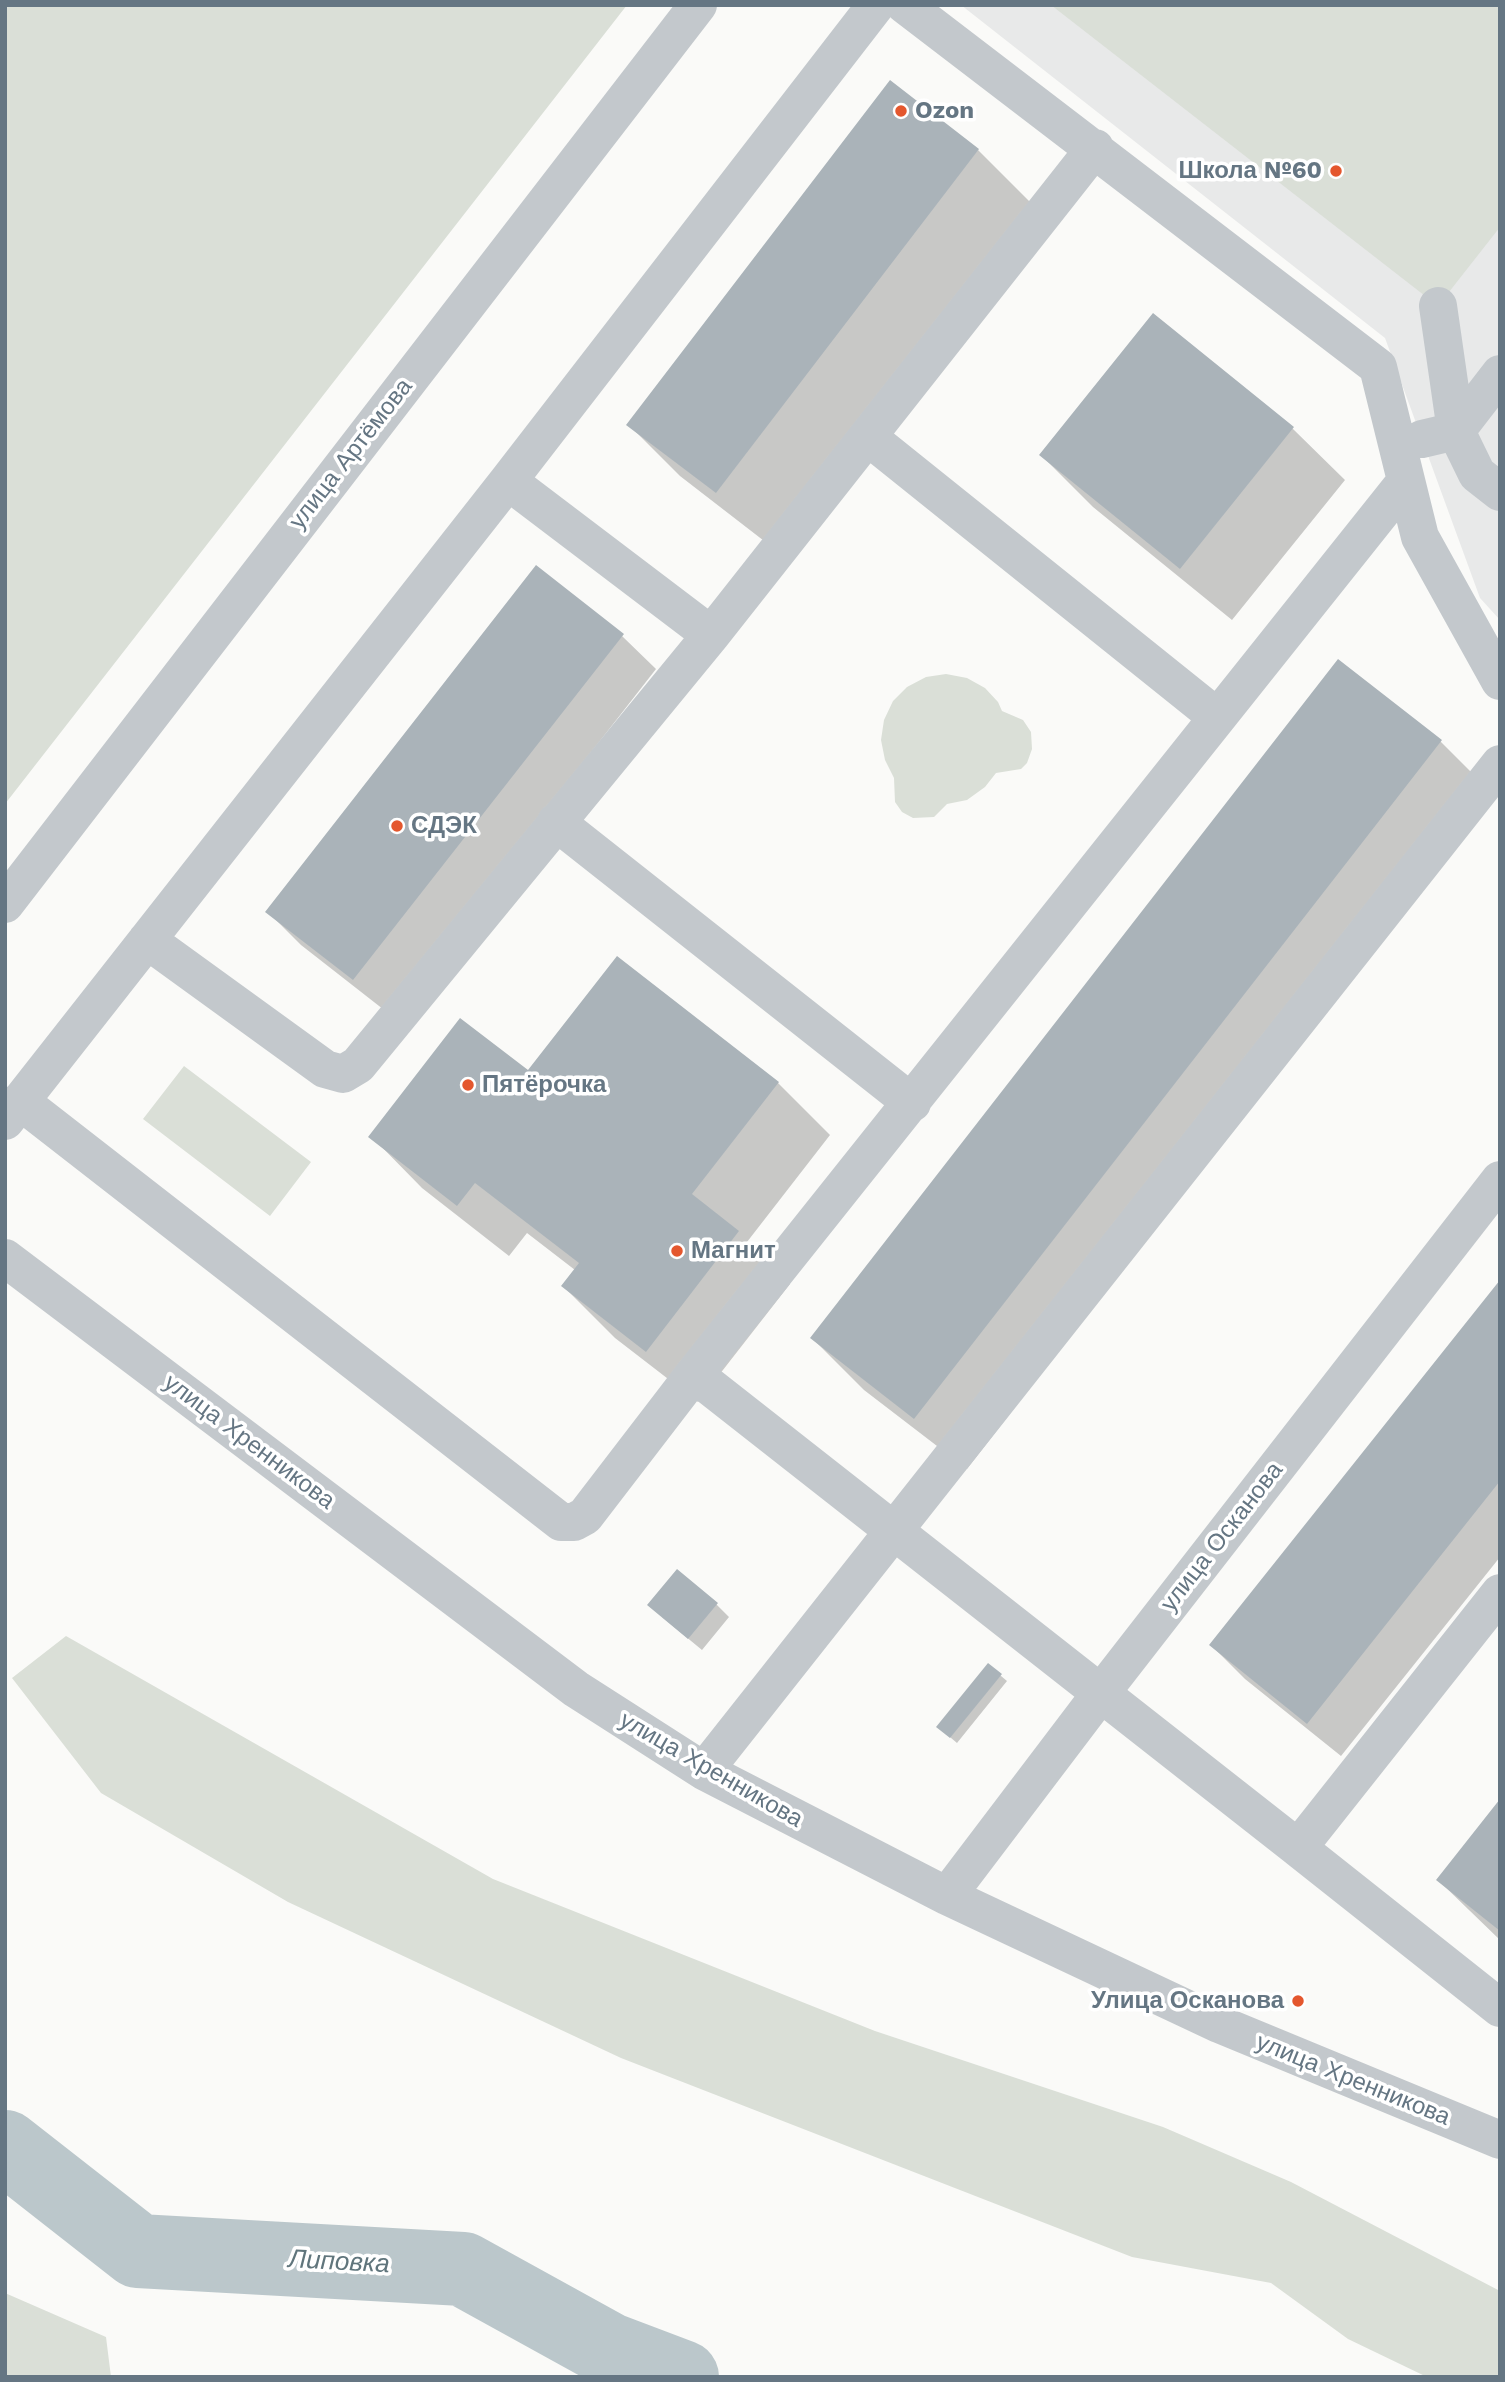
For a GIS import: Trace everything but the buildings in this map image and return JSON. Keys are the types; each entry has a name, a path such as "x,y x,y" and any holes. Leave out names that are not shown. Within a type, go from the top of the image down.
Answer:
{"street":[{"name":"улица Артёмова","path":"5,904 698,5"},
{"path":"876,5 508,481 13,1111 561,1522 574,1522 585,1516 694,1374 1406,481"},
{"path":"905,5 1096,148 1378,367 1420,537 1500,681"},
{"path":"147,940 325,1069 343,1074 358,1065 711,635 1096,148"},
{"path":"1438,306 1439,435 1477,474 1500,492"},
{"path":"1439,435 1500,374"},
{"path":"868,437 1217,717"},
{"path":"508,481 711,635"},
{"path":"704,1771 1500,764"},
{"path":"556,822 912,1103"},
{"name":"улица Осканова","path":"947,1896 1101,1693 1500,1180"},
{"name":"улица Хренникова","path":"5,1258 576,1689 704,1771 947,1896 1219,2024 1500,2140"},
{"path":"694,1374 1500,2008"},
{"path":"1298,1848 1500,1593"}],"shaded area":[{"path":"5,5 627,5 5,804"},
{"name":"Школа №60","path":"961,5 1500,5 1500,620 1480,598 1385,338"},
{"path":"1051,5 1500,5 1500,227 1438,306"},
{"path":"946,674 967,678 985,688 998,702 1002,711 1023,720 1031,732 1032,749 1027,763 1021,769 996,773 985,787 967,800 947,804 934,817 913,818 902,812 895,802 894,778 885,760 881,740 884,720 893,701 907,687 926,677"},
{"path":"184,1066 311,1162 270,1216 143,1119"},
{"path":"66,1636 493,1879 875,2031 1163,2127 1291,2182 1500,2291 1500,2377 1427,2377 1348,2339 1271,2283 1132,2257 621,2058 288,1902 101,1793 12,1678"},
{"path":"5,2293 106,2337 111,2377 5,2377"}],"waterway":[{"name":"Липовка","path":"5,2147 138,2251 463,2269 608,2349 682,2377"}],"place":[{"name":"Ozon","path":"901,111"},
{"name":"Школа №60","path":"1336,171"},
{"name":"СДЭК","path":"397,826"},
{"name":"Пятёрочка","path":"468,1085"},
{"name":"Магнит","path":"677,1251"},
{"name":"Улица Осканова","path":"1298,2001"}]}
